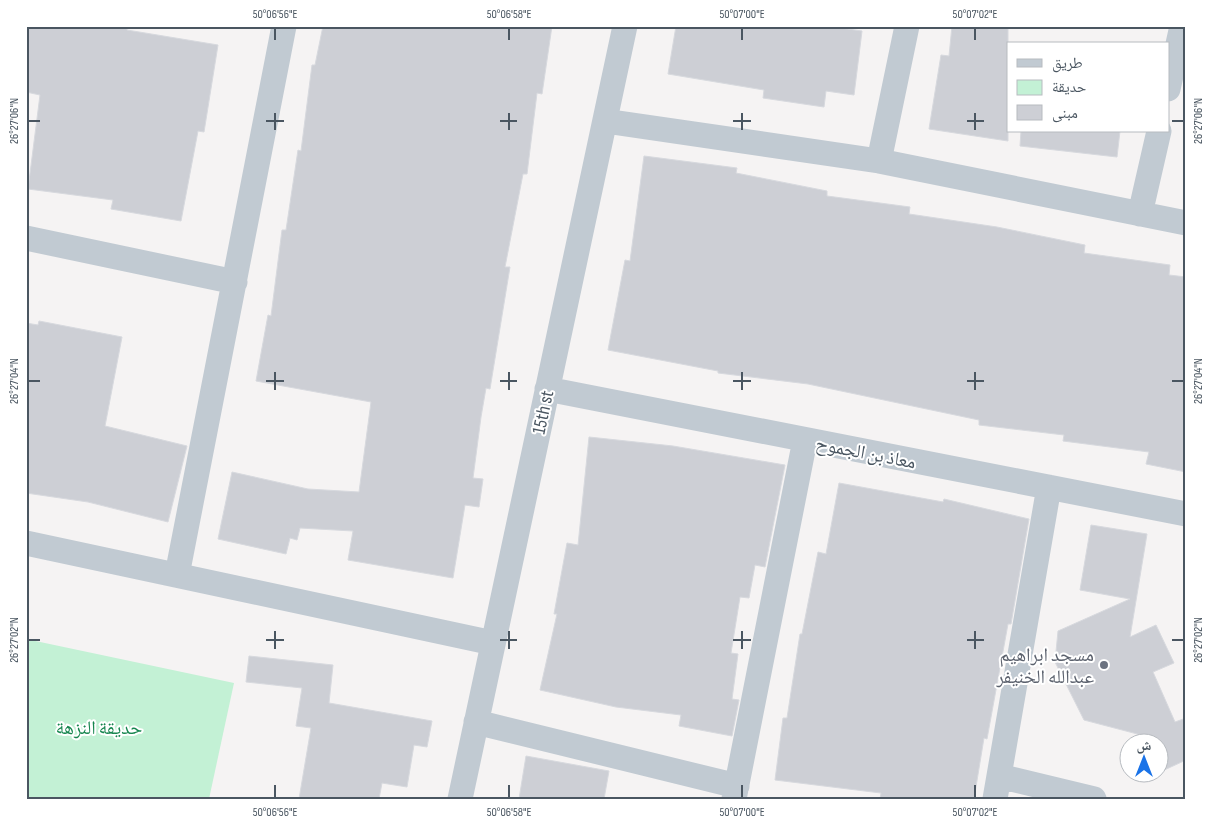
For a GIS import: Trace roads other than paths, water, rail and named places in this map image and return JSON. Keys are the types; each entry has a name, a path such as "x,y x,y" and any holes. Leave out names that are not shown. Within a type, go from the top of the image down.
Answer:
{"street":[{"path":"178,576 284,26"},
{"name":"15th st","path":"460,799 625,26"},
{"path":"879,161 907,26"},
{"path":"1170,79 1182,26"},
{"path":"605,121 879,161 1186,223"},
{"path":"1140,214 1159,132"},
{"path":"26,238 235,282"},
{"name":"معاذ بن الجموح","path":"547,389 1186,514"},
{"path":"476,722 735,792 805,440"},
{"path":"1049,487 997,788 1094,799"},
{"path":"26,543 493,643"}],"place":[{"name":"مسجد ابراهيم عبدالله الخنيفر","path":"1104,665"}],"park label":[{"name":"حديقة النزهة","path":"99,727"}]}
